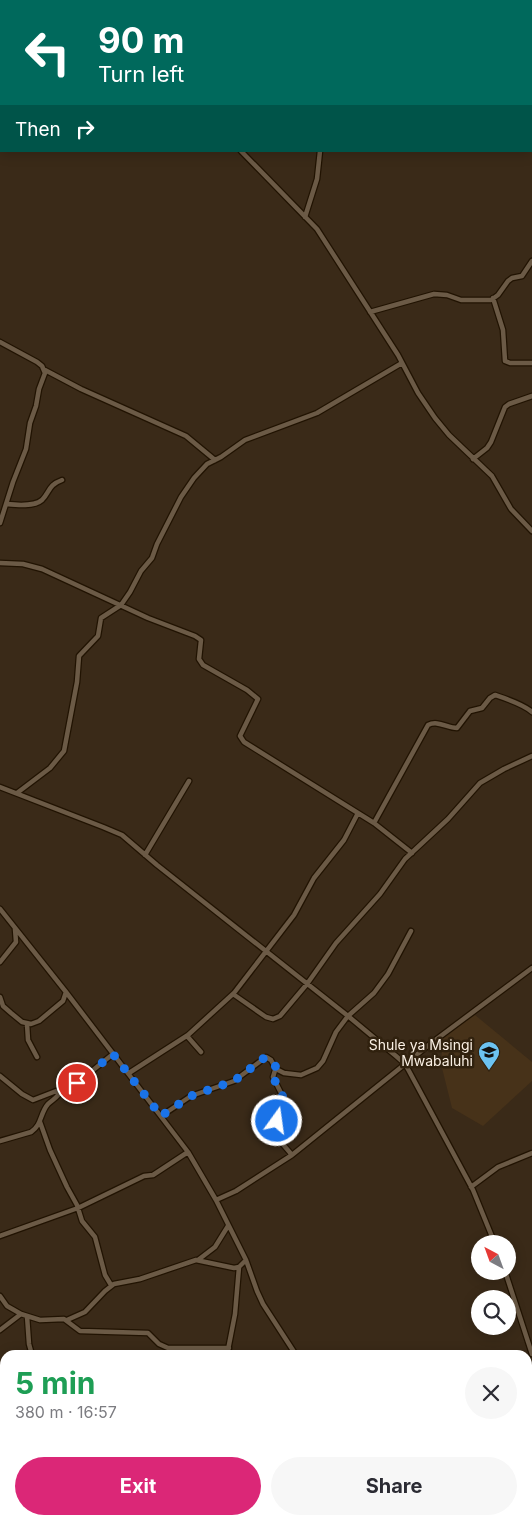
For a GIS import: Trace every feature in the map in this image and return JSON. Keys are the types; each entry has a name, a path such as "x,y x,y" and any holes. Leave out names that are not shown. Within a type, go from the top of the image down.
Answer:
{"street":[{"path":"242,152 305,217 324,241 435,418 448,435 492,476 511,509 532,531"},
{"path":"305,217 317,179 320,152"},
{"path":"370,312 434,294 462,300 480,301 493,298 498,295 508,281 522,276 532,261"},
{"path":"493,298 503,330 505,360 510,363 532,363"},
{"path":"0,342 37,362 45,370 81,389 186,436 215,460"},
{"path":"17,793 50,768 64,751 77,682 79,656 98,636 101,618 121,605 130,592 141,571 152,558 163,532 188,486 201,470 245,440 317,413 402,363"},
{"path":"0,523 26,448 30,423 45,370"},
{"path":"473,460 491,442 505,407 532,396"},
{"path":"6,504 38,502 44,498 52,486 62,480"},
{"path":"0,563 37,567 201,640 199,659 203,665 247,690 258,699 241,738 374,823 412,853"},
{"path":"374,823 428,725 438,723 457,728 470,711 482,708 495,695 519,704 532,712"},
{"path":"233,994 266,1017 273,1019 280,1016 308,984 336,943 380,894 412,853 448,819 480,784 504,769 532,756"},
{"path":"146,855 189,781"},
{"path":"0,787 113,831 126,838 405,1064 483,1210 493,1235"},
{"path":"129,1073 187,1036 233,994 294,915 314,878 344,840 358,813"},
{"path":"0,909 129,1073 188,1152 216,1200 246,1260 263,1304 293,1350"},
{"path":"0,962 16,942 16,929"},
{"path":"161,1116 191,1096 234,1081 264,1058 270,1058 276,1067 284,1073 299,1076 317,1068 336,1032 348,1016 374,993 388,974 411,931"},
{"path":"16,942 25,941"},
{"path":"216,1200 236,1190 292,1155 405,1064 532,968"},
{"path":"0,997 6,1008 22,1022 31,1024 39,1021 63,1001 66,992"},
{"path":"63,1001 74,1002"},
{"path":"27,1024 28,1040 37,1058"},
{"path":"187,1036 201,1052"},
{"path":"0,1076 30,1100 35,1100 77,1083 113,1054"},
{"path":"276,1067 273,1077 284,1099 274,1111 278,1120 274,1132 292,1155"},
{"path":"0,1141 31,1132 38,1126 48,1105 60,1095 62,1090"},
{"path":"40,1122 50,1150 78,1208 82,1221 96,1240 104,1275 111,1286"},
{"path":"0,1236 78,1208 144,1176 153,1175 188,1152"},
{"path":"471,1187 498,1166 532,1153"},
{"path":"0,1296 7,1306 21,1314 40,1320 67,1320 85,1312 111,1286 140,1279 198,1260 215,1247 228,1226"},
{"path":"198,1260 231,1268 239,1267 246,1260"},
{"path":"67,1320 80,1331 148,1333 159,1344 168,1348 229,1348 235,1314 239,1267"},
{"path":"507,1280 531,1350"},
{"path":"0,1330 21,1314"},
{"path":"27,1316 31,1350"}],"shaded area":[{"path":"475,1015 532,1062 532,1081 483,1126 452,1108 441,1064 443,1035"}],"place":[{"name":"Shule ya Msingi Mwabaluhi","path":"489,1071"}],"route":[{"path":"77,1083 113,1054 161,1116 191,1096 234,1081 266,1057 276,1067 273,1079 284,1099 274,1111 277,1121"}]}
